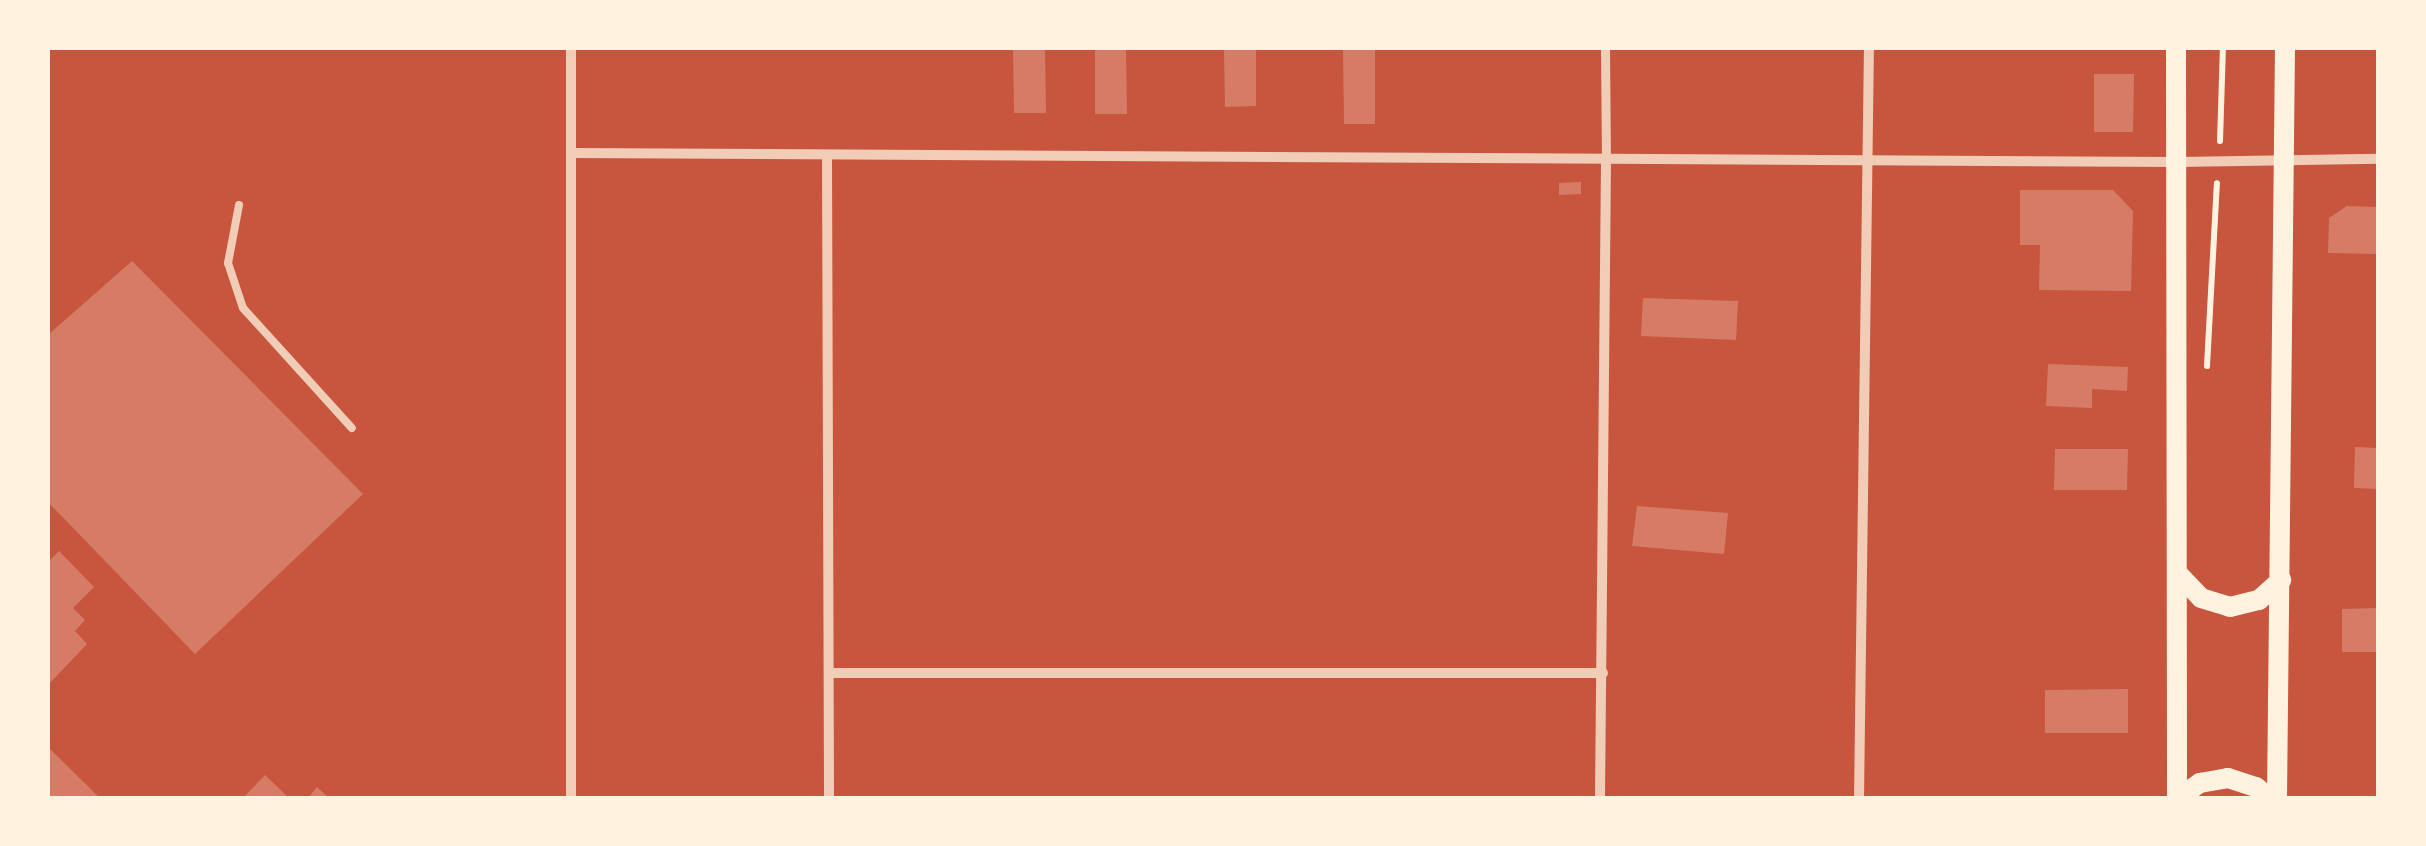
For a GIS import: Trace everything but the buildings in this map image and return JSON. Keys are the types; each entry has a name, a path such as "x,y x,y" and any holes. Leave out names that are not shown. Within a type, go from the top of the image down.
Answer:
{"main road":[{"path":"2176,48 2178,798"},
{"path":"2277,798 2285,48"},
{"path":"2180,576 2201,598 2230,607 2259,600 2281,580"},
{"path":"2178,798 2200,783 2228,778 2256,787 2269,798"}],"street":[{"path":"570,798 571,48"},
{"path":"1600,798 1605,48"},
{"path":"1859,798 1869,48"},
{"path":"572,153 1870,161 2378,159"},
{"path":"828,155 830,798"},
{"path":"830,673 1603,673"}],"lane":[{"path":"239,205 228,263 243,308 352,428"}],"path":[{"path":"2222,113 2223,48"}]}
